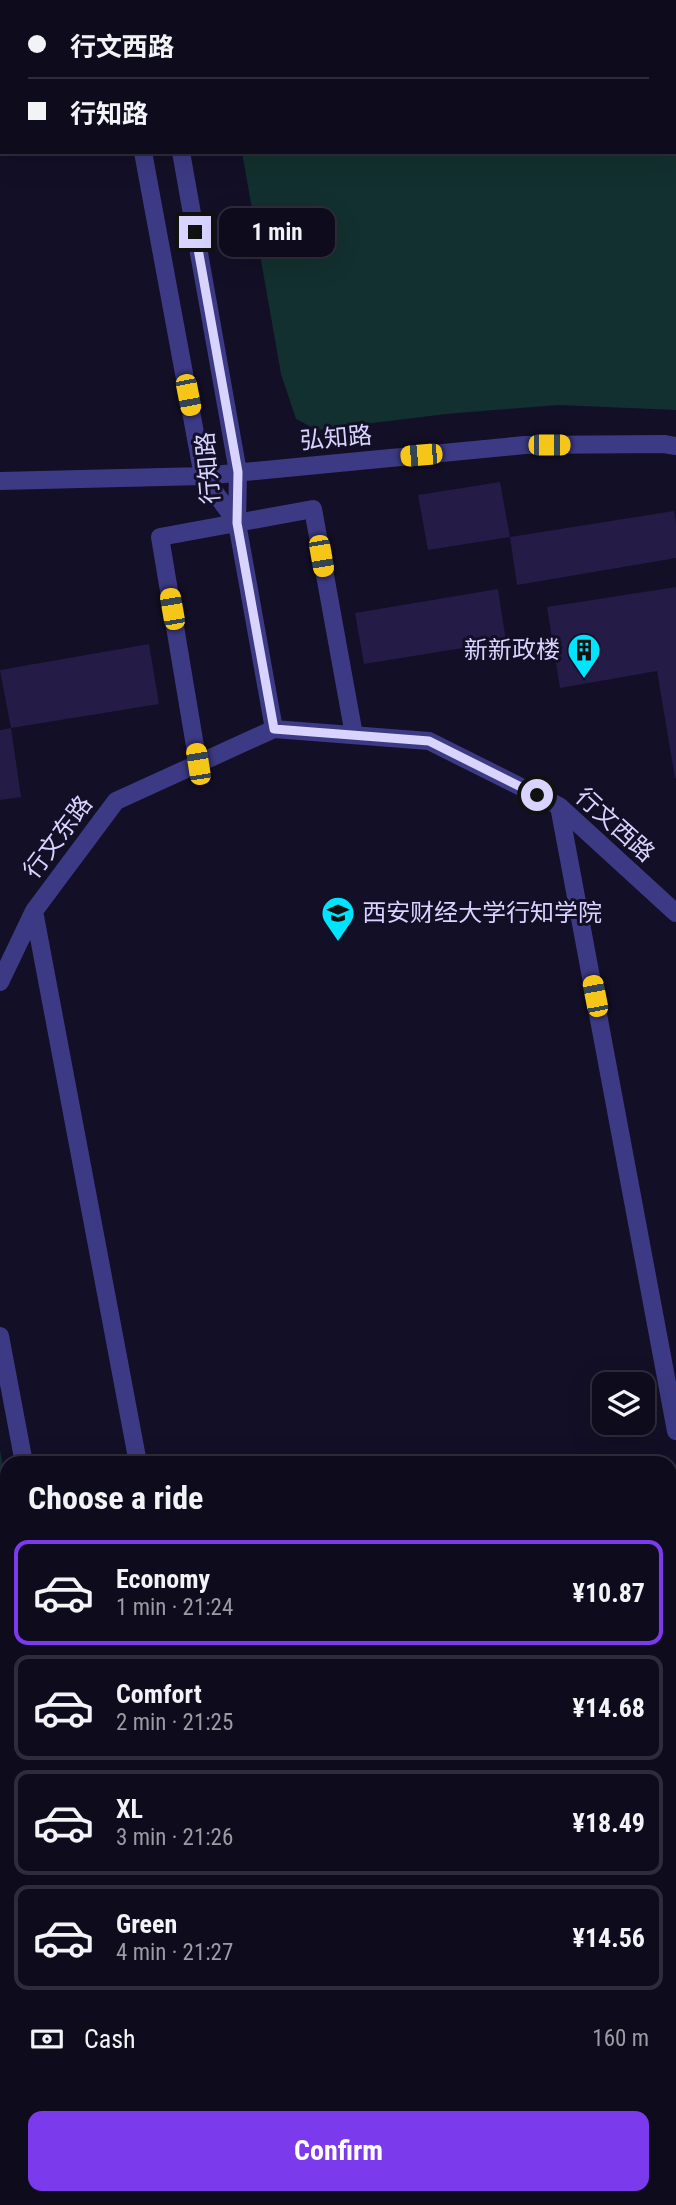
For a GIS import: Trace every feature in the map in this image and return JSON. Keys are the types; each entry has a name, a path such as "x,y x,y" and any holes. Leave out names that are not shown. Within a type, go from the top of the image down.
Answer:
{"street":[{"name":"行知路","path":"143,154 203,476 237,523"},
{"name":"行知路","path":"181,154 238,472 237,523"},
{"name":"弘知路","path":"0,481 203,476 525,445 676,446"},
{"path":"198,764 160,537 313,509 354,735"},
{"path":"237,523 274,729"},
{"name":"行文西路","path":"274,729 429,741 559,806 676,913"},
{"name":"行文东路","path":"0,982 34,911 116,801 274,729"},
{"path":"559,806 676,1431"},
{"path":"34,911 137,1456"},
{"path":"0,1336 23,1456"}],"green space":[{"path":"242,154 676,154 676,410 558,405 446,414 317,430 296,419 281,374"}],"building":[{"path":"500,482 510,537 428,550 418,495"},
{"path":"674,511 676,558 517,585 510,537"},
{"name":"新新政楼","path":"676,587 675,778 657,671 560,688 547,607"},
{"path":"498,589 506,641 364,664 355,613"},
{"path":"149,644 159,704 11,728 0,670"},
{"path":"11,728 21,797 0,800 0,730"}],"place":[{"name":"新新政楼","path":"584,680"},
{"name":"西安财经大学行知学院","path":"338,943"}],"route":[{"path":"195,232 238,472 237,523 274,729 429,741 537,795"}]}
